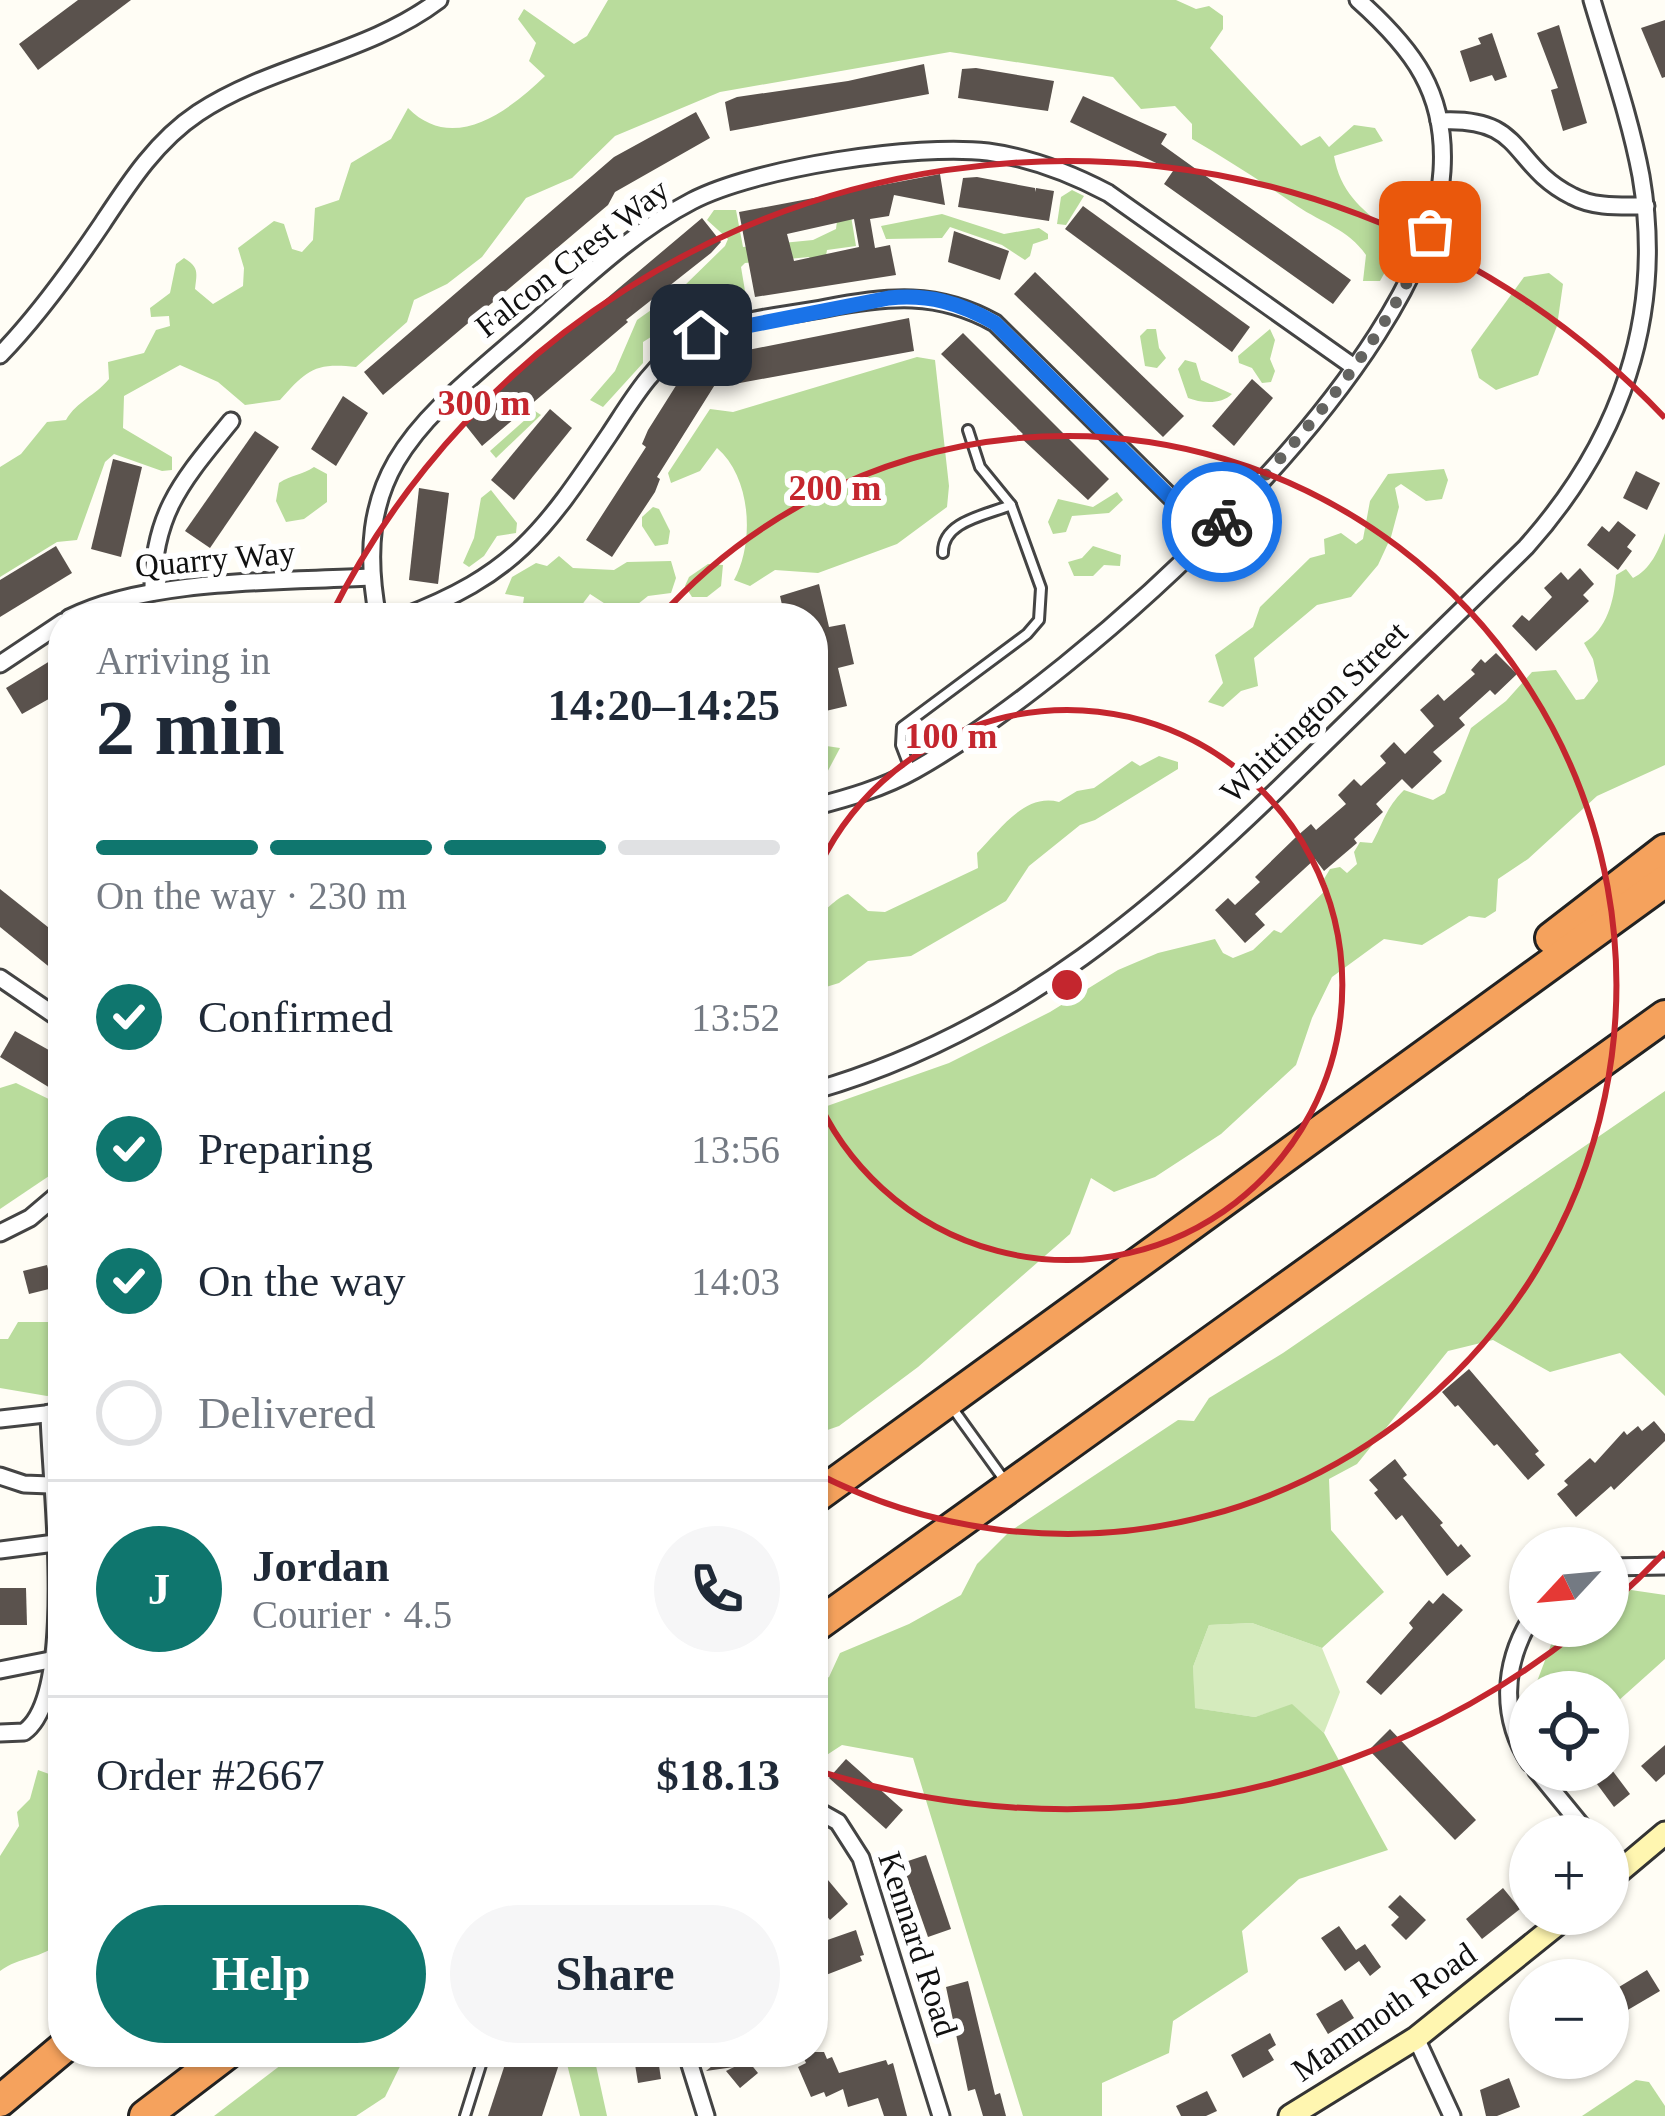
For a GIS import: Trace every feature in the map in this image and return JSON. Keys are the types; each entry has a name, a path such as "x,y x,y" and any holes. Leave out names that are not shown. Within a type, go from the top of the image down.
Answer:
{"highway":[{"path":"1505,995 1548,941 1665,850"},
{"path":"828,1487 1665,881"},
{"path":"828,1617 1665,1019"},
{"path":"0,2101 48,2061"},
{"path":"145,2116 209,2067"}],"main road":[{"path":"1629,1858 1665,1833"},
{"name":"Mammoth Road","path":"1290,2116 1416,2038 1544,1935"}],"street":[{"path":"0,355 51,295 136,172 180,126 234,92 392,28 439,0"},
{"path":"828,802 912,772 1030,694 1209,536 1280,460 1354,367 1404,286 1430,232 1442,170 1439,122 1424,74 1409,50 1358,0"},
{"name":"Whittington Street","path":"828,1086 917,1055 994,1016 1087,958 1217,849 1526,547 1589,468 1629,374 1649,271 1646,206 1635,148 1592,0"},
{"path":"1439,122 1471,120 1501,131 1574,198 1612,206 1646,206"},
{"name":"Falcon Crest Way","path":"375,603 370,577 382,488 401,449 428,417 589,276 675,211 734,184 944,150 987,152 1070,173 1144,217 1354,367"},
{"path":"437,603 457,595 523,550 555,515 646,380 686,344 734,326 889,298 940,300 995,323 1209,536"},
{"path":"152,592 152,557 164,514 183,481 231,422"},
{"name":"Quarry Way","path":"109,603 152,592 370,577"},
{"name":"Quarry Way","path":"0,664 48,632"},
{"path":"0,978 48,1012"},
{"path":"0,1232 48,1205"},
{"path":"0,1419 48,1414"},
{"path":"0,1476 48,1485"},
{"path":"0,1550 48,1544"},
{"path":"1629,1567 1665,1566"},
{"path":"0,1670 48,1660"},
{"path":"0,1732 24,1732 40,1717 48,1686"},
{"path":"1553,1791 1573,1815"},
{"name":"Kennard Road","path":"828,1816 838,1822 861,1858 941,2116"},
{"path":"1416,2038 1452,2116"},
{"path":"691,2067 706,2116"}],"lane":[{"path":"912,772 901,745 902,727 1028,634 1039,620 1041,587 1011,506 980,467 968,430"},
{"path":"943,554 950,531 1011,506"},
{"path":"948,1402 1010,1487"},
{"path":"465,2116 480,2067"}],"green space":[{"path":"608,0 1176,0 1196,9 1209,6 1223,16 1223,29 1210,48 1301,146 1320,136 1329,147 1354,125 1375,128 1383,141 1334,156 1346,189 1387,229 1384,244 1395,254 1380,281 1363,281 1366,255 1351,239 1192,139 1192,124 1175,106 1141,109 1113,77 950,52 720,92 615,136 572,178 526,198 482,257 447,284 414,300 407,322 356,367 320,368 304,375 280,400 245,405 218,382 180,365 124,396 123,428 172,457 172,470 162,471 114,454 105,462 77,540 57,542 0,577 0,467 21,454 47,422 66,420 104,385 109,379 108,362 144,353 156,330 170,326 169,316 151,317 150,308 170,293 176,264 184,258 195,267 195,289 213,304 243,286 238,248 274,221 284,224 292,249 302,252 313,240 315,208 339,200 351,163 391,139 408,108 425,121 462,127 498,114 545,76 529,61 536,43 518,19 524,9 574,44 587,36"},
{"path":"1072,190 1084,196 1066,225 1057,224 1061,197"},
{"path":"848,198 856,246 827,250 825,261 815,265 809,257 745,263 741,267 745,291 708,301 643,342 643,363 603,407 590,400 615,371 637,320 682,288 725,246 728,239 707,220 714,210 736,210 743,247 813,240 836,229 838,213"},
{"path":"942,214 1004,234 1039,228 1048,239 1033,244 1025,260 1002,245 950,227 942,238 886,239 881,226"},
{"path":"1549,273 1563,284 1557,326 1538,375 1496,390 1479,378 1471,350 1524,277"},
{"path":"1147,329 1156,329 1166,358 1157,368 1145,366 1140,336"},
{"path":"1270,329 1275,340 1270,359 1275,371 1271,382 1262,383 1252,368 1239,363 1238,356"},
{"path":"917,357 935,360 949,486 947,507 897,544 818,573 775,570 750,586 734,580 747,529 743,492 728,460 717,448 700,471 671,483 668,473 710,409 733,412"},
{"path":"1185,360 1196,363 1201,380 1232,394 1211,402 1188,398 1178,369"},
{"path":"535,411 541,415 496,458 490,451"},
{"path":"314,467 327,474 327,502 304,519 286,522 276,501 279,483"},
{"path":"1444,469 1448,480 1442,499 1426,501 1401,484 1395,488 1399,507 1391,537 1378,565 1351,597 1317,605 1254,658 1258,686 1241,691 1223,707 1208,702 1223,683 1215,655 1253,627 1260,607 1310,558 1325,554 1324,539 1341,533 1356,544 1363,539 1370,501 1388,474"},
{"path":"491,490 517,523 516,533 497,536 484,556 469,567 463,563 474,538 481,498"},
{"path":"1117,492 1123,500 1109,513 1072,516 1066,532 1053,534 1048,522 1058,499 1093,507"},
{"path":"653,507 659,509 670,531 668,544 655,546 642,526 642,517"},
{"path":"1665,533 1665,765 1597,796 1528,859 1498,879 1496,911 1485,918 1469,916 1422,945 1384,939 1332,977 1296,1065 1221,1134 1155,1177 1114,1192 1091,1178 1070,1234 918,1367 828,1430 828,1106 949,1063 1158,953 1215,939 1223,953 1233,958 1253,950 1274,930 1281,933 1328,888 1324,879 1330,869 1340,867 1347,873 1357,864 1354,852 1360,842 1372,843 1404,790 1433,800 1445,793 1471,728 1506,701 1532,672 1556,670 1576,700 1584,699 1598,681 1584,643 1608,614 1616,575 1626,569 1633,578 1657,553"},
{"path":"1093,546 1121,555 1120,566 1104,565 1093,576 1074,576 1068,562 1082,558"},
{"path":"559,556 573,568 614,570 627,562 671,561 676,578 671,593 648,596 639,603 604,603 590,594 583,603 523,603 524,597 505,594 512,577 536,563 547,566"},
{"path":"708,564 723,565 721,586 707,597 692,597 685,586 689,577"},
{"path":"828,746 840,748 828,771"},
{"path":"1159,756 1178,762 1178,769 1080,825 1029,866 1006,901 911,956 868,961 828,986 828,907 848,894 868,911 885,912 978,868 977,853 1024,808 1059,802 1094,788 1132,761 1140,766"},
{"path":"16,1083 48,1099 48,1177 0,1209 0,1088"},
{"path":"1665,1091 1665,1396 1620,1353 1550,1372 1493,1340 1448,1351 1357,1464 1329,1479 1331,1530 1384,1592 1322,1648 1252,1623 1209,1625 1193,1667 1195,1708 1255,1717 1292,1704 1324,1733 1388,1850 1299,1879 1242,1931 1248,1972 1173,2021 1169,2053 1102,2083 1102,2116 1023,2116 913,1758 842,1745 828,1754 828,1678 840,1653 909,1624 961,1595 977,1564 1009,1532 1178,1420 1194,1421 1209,1398 1283,1353"},
{"path":"18,1322 48,1322 48,1396 0,1388 0,1339 8,1339"},
{"path":"1629,1591 1665,1595 1665,1659 1629,1691 1629,1671 1541,1671 1550,1647 1629,1647"},
{"path":"1252,1623 1322,1648 1340,1692 1324,1733 1292,1705 1255,1717 1194,1708 1193,1667 1209,1625"},
{"path":"38,1770 48,1774 48,1951 0,1971 0,1856 19,1826 17,1812 30,1799"},
{"path":"278,2067 400,2067 385,2097 356,2116 214,2116"},
{"path":"568,2067 596,2067 607,2116 580,2116"},
{"path":"1636,2080 1649,2082 1665,2106 1665,2116 1582,2116"}],"building":[{"path":"78,0 131,0 38,70 19,44"},
{"path":"1665,20 1665,77 1662,78 1641,28"},
{"path":"1559,25 1587,123 1563,131 1551,90 1558,88 1537,33"},
{"path":"1492,33 1507,77 1495,81 1492,75 1470,82 1460,51 1481,44 1478,38"},
{"path":"924,64 929,94 730,131 725,102 737,97"},
{"path":"962,69 1054,81 1048,111 958,98"},
{"path":"1083,96 1167,134 1161,144 1351,280 1333,304 1164,184 1173,171 1070,122"},
{"path":"696,112 710,138 615,192 608,205 383,395 364,372 614,157"},
{"path":"940,174 945,205 894,195 889,216 870,219 875,248 890,245 896,275 755,297 739,212","holes":["854,219 859,247 794,261 787,234"]},
{"path":"963,178 1035,188 1035,192 1036,188 1054,191 1049,221 958,207"},
{"path":"1083,206 1250,327 1232,352 1065,229"},
{"path":"702,218 721,242 711,253 482,446 463,422 473,411"},
{"path":"954,231 1009,251 1000,280 948,262"},
{"path":"1035,272 1184,416 1163,437 1014,294"},
{"path":"909,318 914,351 729,385 723,355"},
{"path":"963,333 1109,479 1088,500 941,354"},
{"path":"689,365 716,383 612,557 586,540 646,447 642,444 648,430"},
{"path":"1252,379 1273,398 1234,446 1212,426"},
{"path":"343,396 368,413 336,466 311,449"},
{"path":"550,409 572,428 514,500 491,480"},
{"path":"255,431 279,447 210,548 185,531"},
{"path":"113,459 142,467 121,557 91,549"},
{"path":"1636,471 1660,483 1647,510 1623,498"},
{"path":"419,488 449,493 438,584 409,580"},
{"path":"1618,521 1636,535 1627,547 1632,551 1618,570 1587,545 1602,526 1609,532"},
{"path":"56,546 72,573 0,617 0,580"},
{"path":"1580,568 1594,584 1583,595 1589,601 1536,651 1512,626 1522,615 1529,621 1552,597 1544,588 1561,572 1568,580"},
{"path":"819,584 823,603 782,603 780,596"},
{"path":"828,623 829,627 845,624 854,664 838,668 847,706 828,710"},
{"path":"1496,653 1517,674 1459,718 1465,725 1433,752 1442,761 1412,789 1402,779 1376,804 1383,812 1354,839 1357,843 1324,871 1315,859 1255,914 1265,925 1245,943 1215,910 1228,898 1235,905 1260,882 1255,877 1296,837 1311,824 1316,830 1346,804 1338,795 1354,779 1361,786 1386,763 1380,756 1394,742 1405,754 1434,726 1420,710 1438,694 1444,701 1475,674 1471,670 1481,659 1485,663"},
{"path":"48,662 48,699 22,714 6,688"},
{"path":"0,889 48,927 48,966 0,927"},
{"path":"15,1031 48,1050 48,1087 0,1057"},
{"path":"47,1265 48,1289 29,1294 23,1271"},
{"path":"1469,1369 1539,1451 1535,1454 1545,1465 1528,1480 1442,1392"},
{"path":"1654,1421 1665,1441 1614,1490 1611,1486 1576,1517 1557,1494 1568,1485 1564,1481 1590,1458 1595,1463 1624,1431 1627,1435 1638,1426 1642,1431"},
{"path":"1395,1459 1407,1475 1403,1478 1458,1547 1461,1544 1471,1556 1447,1576 1402,1515 1396,1520 1374,1493 1378,1490 1369,1480"},
{"path":"0,1588 26,1588 27,1625 0,1625"},
{"path":"1443,1593 1463,1610 1381,1695 1366,1682 1413,1628 1409,1623 1429,1600 1433,1604"},
{"path":"1390,1729 1476,1820 1455,1840 1369,1750"},
{"path":"1665,1745 1665,1774 1656,1782 1641,1766"},
{"path":"846,1759 903,1810 886,1829 829,1778"},
{"path":"1602,1791 1628,1791 1630,1794 1614,1807"},
{"path":"926,1855 951,1929 928,1937 902,1863"},
{"path":"828,1880 848,1904 828,1918"},
{"path":"1503,1888 1509,1895 1509,1918 1482,1939 1466,1919"},
{"path":"1400,1895 1426,1920 1406,1940 1391,1925 1399,1917 1388,1907"},
{"path":"1339,1926 1356,1950 1365,1944 1381,1967 1370,1976 1359,1961 1345,1971 1321,1938"},
{"path":"856,1930 862,1961 828,1974 828,1940"},
{"path":"1647,1970 1660,1991 1629,2009 1629,1981"},
{"path":"968,1981 995,2095 1000,2093 1006,2116 983,2116 975,2089 968,2091 946,1987"},
{"path":"1342,1999 1354,2018 1328,2034 1316,2014"},
{"path":"1270,2033 1276,2045 1268,2050 1274,2060 1243,2078 1231,2055"},
{"path":"832,2057 839,2073 886,2060 888,2065 893,2063 907,2116 884,2116 878,2098 848,2107 843,2089 826,2097 824,2092 811,2097 798,2067 828,2067"},
{"path":"504,2067 558,2067 542,2116 488,2116"},
{"path":"635,2067 659,2067 661,2079 638,2083"},
{"path":"753,2067 758,2073 740,2088 726,2071"},
{"path":"1509,2078 1520,2107 1486,2116 1480,2090"},
{"path":"1207,2091 1217,2111 1181,2116 1176,2106"}],"way so far":[{"path":"1222,522 1280,460 1354,367 1419,260 1430,232"}],"route":[{"path":"701,335 889,298 913,296 968,308 995,323 1209,536 1222,522"}]}
